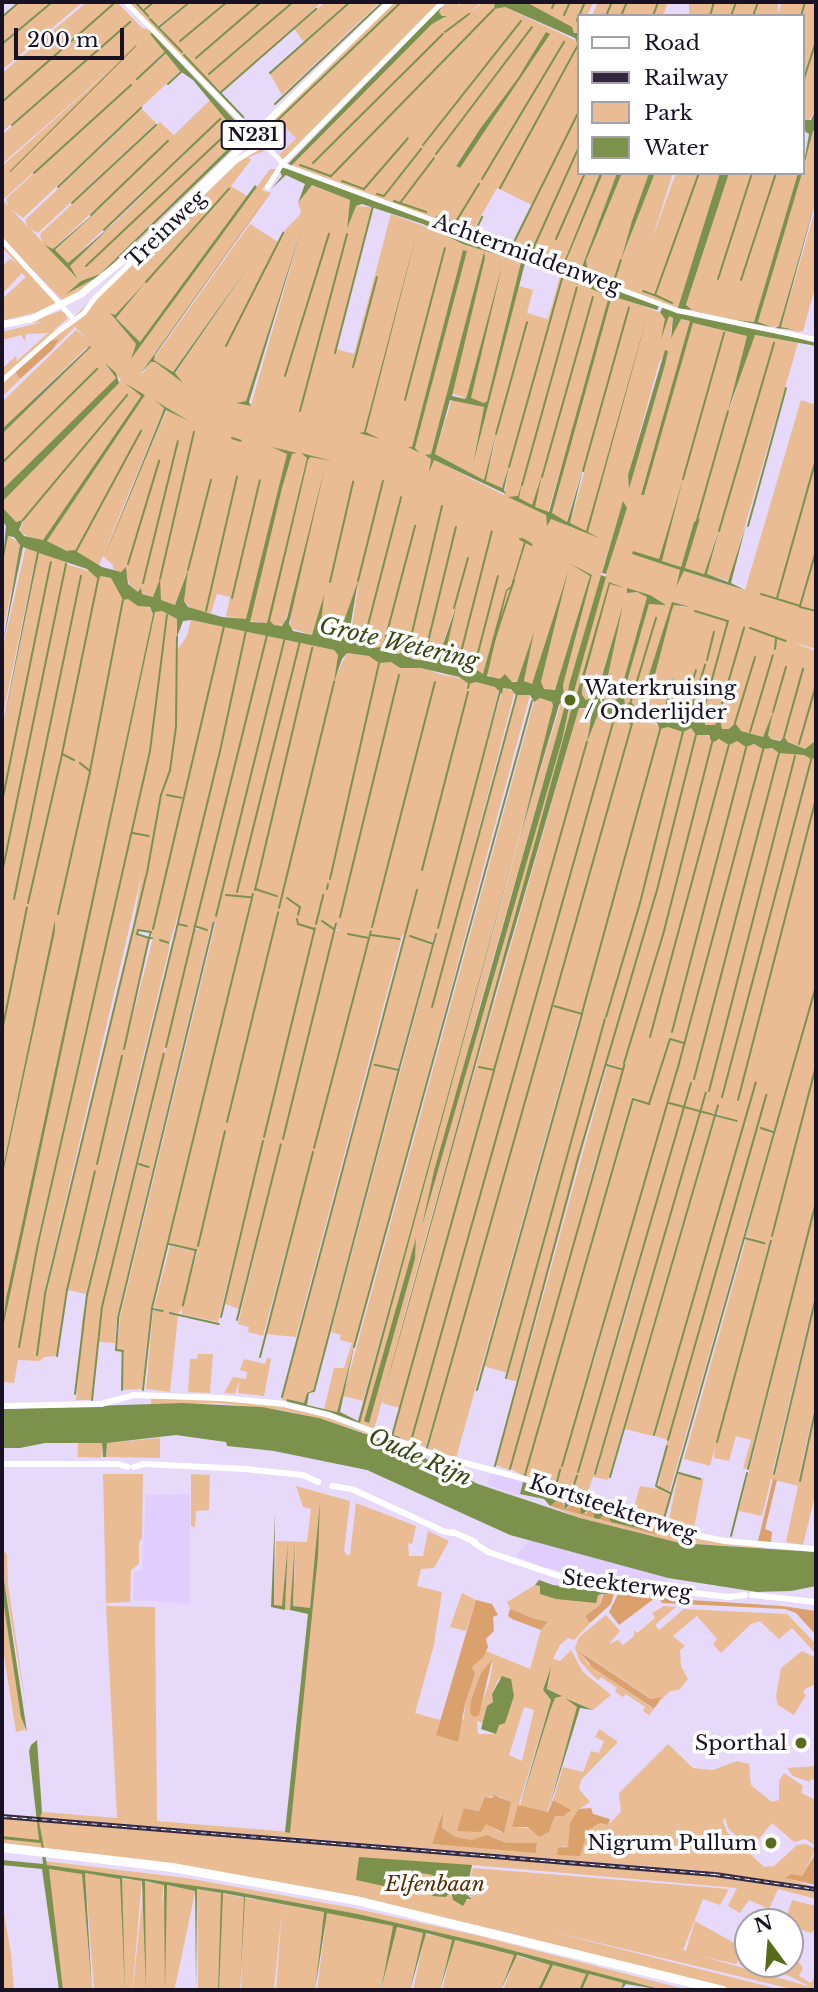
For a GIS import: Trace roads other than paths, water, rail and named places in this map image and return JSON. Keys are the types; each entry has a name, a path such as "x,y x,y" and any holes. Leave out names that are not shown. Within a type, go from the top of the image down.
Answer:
{"highway":[{"path":"2,1847 356,1906 435,1923 699,1990"},
{"path":"2,1853 43,1854 172,1867 356,1900 722,1990"}],"main road":[{"name":"N231","path":"2,324 30,319 91,291 389,2"}],"street":[{"name":"Achtermiddenweg","path":"126,2 253,135 286,165 679,311 816,338"},
{"path":"267,187 442,2"},
{"name":"Treinweg","path":"2,380 74,319 236,160 262,144"},
{"path":"2,240 74,319"},
{"name":"Kortsteekterweg","path":"2,1406 101,1404 134,1395 284,1404 329,1415 432,1454 588,1496 689,1534 724,1541 816,1549"},
{"name":"Steekterweg","path":"2,1464 131,1467 156,1465 231,1468 298,1475 360,1492 492,1552 568,1579 725,1596 748,1595 816,1602"}],"water":[{"path":"495,2 526,2 572,27 576,33 576,40 505,7 494,9"},
{"path":"442,6 439,12 442,16 447,16 432,24 288,169 659,306 657,310 618,298 611,299 552,513 567,522 583,469 570,523 586,531 648,313 588,532 599,538 551,519 547,526 546,515 508,497 518,496 522,482 519,498 532,505 542,475 535,507 549,512 609,296 525,263 473,464 484,407 450,400 435,454 484,480 496,434 486,481 502,488 509,466 504,490 506,494 434,460 429,472 431,459 425,455 431,454 484,252 485,258 452,396 465,399 467,396 502,266 471,398 484,403 487,401 521,262 463,244 423,224 362,204 356,206 347,229 350,200 312,185 298,203 305,184 286,175 271,189 282,176 279,169 285,167"},
{"path":"546,32 550,34 460,168 456,166 518,78"},
{"path":"152,33 247,133 101,275 66,294 81,281 100,274 240,137 193,80 180,71 150,34"},
{"path":"136,45 137,46 10,172"},
{"path":"816,109 816,130 813,131 804,165 809,134 804,130 804,120 811,120"},
{"path":"599,175 602,175 566,261 572,267 549,259 565,260"},
{"path":"616,175 621,175 586,261 588,273 576,267 582,267"},
{"path":"648,175 654,175 621,260"},
{"path":"719,175 728,175 686,305 692,310 682,309 680,313 797,338 816,343 816,346 755,335 728,411 747,336 693,323 644,495 641,495 690,321 681,319 671,338 673,318 669,316 661,339 665,319 660,312 663,307 677,311"},
{"path":"797,175 801,175 758,322 771,327 735,320 754,322"},
{"path":"255,185 257,187 131,359 136,344 110,313 115,315 146,282 116,318 140,342"},
{"path":"266,198 155,355 154,360 173,372 250,264 175,373 183,383 155,362 151,362 141,373"},
{"path":"816,200 781,327 795,330 775,328 779,326"},
{"path":"97,211 55,250 68,263 111,226 70,266 78,279 45,245 53,249"},
{"path":"303,224 249,402 251,406 236,403 246,401"},
{"path":"418,228 366,432 380,439 359,433 364,432"},
{"path":"463,250 467,251 415,448 420,453 408,447 412,447"},
{"path":"91,347 2,434 2,429"},
{"path":"665,350 668,351 665,365 629,489 628,475"},
{"path":"105,363 116,373 119,383 2,502 2,490 116,378"},
{"path":"125,383 145,395 47,541 67,551 74,550 102,567 121,572 126,567 128,584 138,592 141,588 142,594 153,597 160,579 161,600 175,605 188,570 184,601 188,607 222,617 246,619 287,454 272,447 297,453 292,454 282,488 250,622 267,623 307,458 301,453 332,461 310,457 308,460 270,621 274,625 282,626 287,618 325,467 289,624 293,631 312,635 324,595 320,632 325,637 338,638 358,581 350,628 352,641 362,642 370,626 367,641 373,648 382,647 386,635 388,651 398,654 407,651 406,656 413,659 433,662 440,653 456,607 443,664 468,671 474,668 483,674 506,590 511,586 524,542 521,537 533,544 526,542 512,587 507,591 487,676 500,679 505,674 512,682 517,682 534,632 524,681 532,684 568,572 541,682 544,689 555,690 590,576 569,563 592,575 563,685 564,695 576,697 609,582 624,588 610,584 583,683 582,695 586,700 596,696 623,605 603,699 612,703 619,697 647,597 637,592 627,593 627,588 650,595 666,605 649,604 624,692 625,706 631,701 635,708 639,706 672,602 690,607 674,605 646,709 659,714 663,712 674,676 668,712 674,717 697,723 704,708 705,725 715,725 719,714 722,729 729,729 735,723 741,731 763,737 773,712 768,735 771,739 780,741 784,737 788,742 805,749 815,741 816,758 811,759 804,755 779,753 772,748 763,749 754,744 746,747 737,741 729,745 719,739 712,743 709,735 696,735 691,728 683,732 668,727 660,729 657,723 635,719 630,725 628,719 617,717 613,721 608,713 604,712 598,714 587,742 592,712 588,708 579,708 500,978 374,1429 573,703 563,700 559,705 520,837 552,702 540,698 534,702 530,695 516,695 511,689 503,688 502,694 495,687 476,682 469,684 459,677 421,668 400,668 391,662 379,663 369,656 347,653 342,659 334,682 338,655 334,650 191,620 183,621 177,637 177,619 162,611 155,612 2,1332 6,1299 153,614 150,607 138,606 128,599 123,600 111,578 97,578 87,569 39,553 2,729 37,552 23,547 2,648 20,545 14,537 8,536 2,568 6,526 2,520 2,507 16,522 23,520 19,530 24,536 43,540 141,396"},
{"path":"154,400 189,421 166,410 105,555 164,408"},
{"path":"683,479 662,561 681,567 694,522 700,518 685,568 704,574 719,531 707,574 728,582 746,525 731,583 745,590 684,571 676,587 680,570 632,554 633,551 659,559"},
{"path":"623,501 627,508 606,574 602,573"},
{"path":"601,575 606,577 573,695 568,693 569,685"},
{"path":"566,702 570,703 562,740 422,1226 434,1171"},
{"path":"518,839 360,1423 286,1402 287,1399 304,1403 307,1393 313,1390 314,1392 309,1393 307,1405 337,1412 354,1347 340,1412 358,1421"},
{"path":"55,920 55,931 2,1178 2,1172"},
{"path":"416,1238 415,1259 369,1423 364,1421"},
{"name":"Oude Rijn","path":"183,1403 262,1407 319,1418 398,1445 478,1484 580,1518 680,1543 816,1552 816,1586 791,1591 757,1592 668,1578 510,1535 367,1470 274,1451 227,1446 226,1442 176,1435 107,1443 106,1457 103,1457 102,1443 45,1443 2,1448 2,1409"},
{"path":"523,1482 610,1507 637,1523 653,1524 646,1530 611,1522 606,1512 599,1519 594,1518 594,1508 581,1514 580,1503 573,1502 565,1509 564,1501 560,1498 550,1506 544,1499 520,1494"},
{"path":"320,1502 318,1556 290,1833 285,1832 308,1614 290,1610 295,1543 293,1606 310,1608"},
{"path":"275,1513 274,1605 282,1606 288,1543 285,1610 271,1607"},
{"path":"2,1530 4,1580 27,1732 21,1717 2,1593"},
{"path":"539,1580 553,1585 608,1593 598,1595 596,1603 556,1599 540,1594 540,1586 535,1585"},
{"path":"551,1667 547,1689 562,1696 555,1698 550,1711 520,1806 551,1700 543,1690"},
{"path":"502,1676 511,1679 514,1696 505,1723 499,1725 496,1734 481,1729 487,1706 493,1702 492,1694"},
{"path":"565,1698 593,1710 580,1708 548,1812 577,1707"},
{"path":"37,1740 42,1812 39,1821 47,1865 232,1891 358,1914 484,1943 663,1990 626,1984 621,1990 623,1983 589,1974 582,1990 579,1990 586,1974 553,1965 541,1990 538,1990 550,1965 517,1955 501,1990 514,1955 455,1940 440,1990 452,1940 426,1933 410,1990 423,1933 397,1927 381,1990 393,1926 327,1913 315,1990 324,1912 245,1897 240,1990 244,1897 223,1893 218,1990 221,1893 197,1889 196,1990 195,1891 167,1885 165,1990 164,1885 145,1881 146,1990 142,1881 122,1878 125,1990 120,1879 85,1873 92,1990 82,1874 49,1869 63,1990 59,1990 42,1869 2,1865 2,1860 43,1864 41,1843 2,1839 2,1836 39,1840 29,1751"},
{"path":"359,1857 472,1865 466,1894 472,1899 467,1899 463,1906 453,1900 451,1891 446,1897 432,1896 435,1876 428,1874 409,1872 402,1890 356,1880"}],"waterway":[{"path":"2,17 19,2"},
{"path":"2,44 52,2"},
{"path":"144,10 154,2"},
{"path":"159,27 190,2"},
{"path":"180,41 227,2"},
{"path":"196,58 261,2"},
{"path":"209,74 293,2"},
{"path":"270,73 350,2"},
{"path":"275,104 383,2"},
{"path":"261,136 401,2"},
{"path":"552,8 555,2"},
{"path":"564,15 570,2"},
{"path":"580,14 585,2"},
{"path":"607,14 612,2"},
{"path":"622,14 627,2"},
{"path":"654,14 658,2"},
{"path":"711,14 714,2"},
{"path":"732,14 736,2"},
{"path":"754,14 758,2"},
{"path":"802,14 805,2"},
{"path":"136,3 148,16"},
{"path":"2,102 113,4"},
{"path":"220,93 316,9"},
{"path":"300,165 331,176 494,9"},
{"path":"445,32 469,14"},
{"path":"150,19 182,52"},
{"path":"423,145 521,21"},
{"path":"12,125 130,22"},
{"path":"436,154 532,27"},
{"path":"313,163 443,34"},
{"path":"804,79 816,41"},
{"path":"482,179 564,42"},
{"path":"500,188 576,49"},
{"path":"137,79 166,52"},
{"path":"184,55 243,117"},
{"path":"168,84 183,70"},
{"path":"34,173 131,85"},
{"path":"58,187 141,108"},
{"path":"488,235 513,244 576,117"},
{"path":"104,230 220,119"},
{"path":"72,203 156,125"},
{"path":"86,266 227,133"},
{"path":"342,181 364,189 408,138"},
{"path":"91,215 168,141"},
{"path":"377,194 384,196 421,149"},
{"path":"525,249 532,251 576,153"},
{"path":"400,203 434,158"},
{"path":"556,239 584,175"},
{"path":"672,303 655,295 698,175"},
{"path":"718,279 751,175"},
{"path":"741,280 775,175"},
{"path":"437,217 455,223 479,184"},
{"path":"146,282 229,189"},
{"path":"394,201 426,212"},
{"path":"335,353 373,206"},
{"path":"468,228 475,231 482,217"},
{"path":"226,346 283,233"},
{"path":"285,376 329,234"},
{"path":"300,411 347,234"},
{"path":"405,400 445,248"},
{"path":"614,281 621,260"},
{"path":"353,367 377,277"},
{"path":"509,467 562,278"},
{"path":"522,485 577,287"},
{"path":"643,291 654,295"},
{"path":"542,477 593,297"},
{"path":"583,471 629,307"},
{"path":"496,434 527,322"},
{"path":"683,479 724,333"},
{"path":"719,531 774,343"},
{"path":"2,463 97,369"},
{"path":"748,526 786,388"},
{"path":"23,520 127,395"},
{"path":"697,520 728,411"},
{"path":"75,553 141,431"},
{"path":"160,579 194,432"},
{"path":"232,438 241,441"},
{"path":"143,583 178,441"},
{"path":"777,598 816,459"},
{"path":"128,564 159,461"},
{"path":"206,611 237,477"},
{"path":"188,570 211,480"},
{"path":"232,598 260,480"},
{"path":"358,581 383,481"},
{"path":"330,582 353,482"},
{"name":"Grote Wetering","path":"368,625 401,497"},
{"name":"Grote Wetering","path":"407,654 442,506"},
{"name":"Grote Wetering","path":"386,636 415,526"},
{"name":"Grote Wetering","path":"423,662 456,527"},
{"name":"Grote Wetering","path":"457,668 492,531"},
{"path":"520,539 532,545"},
{"path":"761,594 800,606 816,551"},
{"path":"454,608 468,558"},
{"path":"2,802 51,562"},
{"path":"2,873 66,564"},
{"path":"14,899 81,576"},
{"path":"74,760 62,754 99,576"},
{"name":"Grote Wetering","path":"474,668 498,576"},
{"path":"494,641 514,580"},
{"path":"80,763 90,771 123,600"},
{"path":"800,607 816,611"},
{"path":"695,611 728,621 704,708"},
{"path":"19,1347 37,1248 150,751 167,615"},
{"path":"631,701 656,618"},
{"path":"153,929 224,626"},
{"path":"719,714 744,628"},
{"path":"750,628 786,641"},
{"path":"75,1394 87,1295 220,751 246,631"},
{"path":"707,660 714,632"},
{"path":"207,930 195,926 267,634"},
{"path":"37,1355 45,1294 148,867 161,795 170,770 176,727 177,637"},
{"path":"216,916 285,638"},
{"path":"775,649 776,639"},
{"path":"237,892 300,642"},
{"name":"Grote Wetering","path":"255,890 312,648"},
{"path":"750,732 773,655"},
{"path":"735,723 755,657"},
{"name":"Grote Wetering","path":"330,879 379,663"},
{"path":"688,720 705,665"},
{"path":"773,712 786,667"},
{"path":"784,737 803,669"},
{"path":"681,717 696,670"},
{"path":"340,917 399,675"},
{"path":"279,908 334,682"},
{"path":"372,927 435,682"},
{"name":"Grote Wetering","path":"468,688 469,684"},
{"path":"799,744 816,685"},
{"path":"422,870 468,692"},
{"path":"438,928 500,692"},
{"path":"432,1007 517,694"},
{"path":"354,1347 532,701"},
{"name":"Oude Rijn","path":"411,1441 614,719"},
{"name":"Oude Rijn","path":"427,1448 633,720"},
{"path":"582,1013 660,729"},
{"path":"606,1017 640,903 683,732"},
{"path":"495,1466 579,1155 656,894 696,735"},
{"path":"479,1067 494,1070 587,742"},
{"path":"624,1063 664,931 712,743"},
{"path":"650,1037 729,745"},
{"path":"672,1032 746,747"},
{"path":"562,1466 677,1071 763,749"},
{"path":"694,1079 779,752"},
{"path":"28,903 62,754"},
{"path":"709,1091 795,756"},
{"path":"722,1097 811,759"},
{"path":"58,914 90,772"},
{"path":"167,795 182,798"},
{"path":"738,1100 816,798"},
{"path":"133,833 149,836"},
{"path":"327,889 328,884"},
{"path":"255,889 277,896"},
{"path":"282,1397 417,890"},
{"path":"143,1390 152,1308 253,894"},
{"path":"226,895 251,897"},
{"path":"316,924 323,895"},
{"path":"287,898 300,907 298,915"},
{"path":"2,1031 27,907"},
{"path":"227,1122 278,912"},
{"path":"297,919 298,924 314,929"},
{"path":"322,921 334,929"},
{"path":"122,1390 123,1351 116,1350 118,1318 214,922"},
{"path":"283,1139 336,923"},
{"path":"178,924 187,926"},
{"path":"166,1047 195,926"},
{"path":"264,1137 315,928"},
{"path":"124,1049 149,938 137,934 138,930 151,932 149,938 152,938"},
{"path":"314,1148 371,931"},
{"path":"348,934 368,938"},
{"path":"399,1069 436,934"},
{"path":"371,935 400,939"},
{"path":"410,936 433,944"},
{"path":"160,940 169,943"},
{"path":"663,1522 816,986"},
{"path":"477,1390 582,1014 554,1006"},
{"path":"506,1378 605,1019"},
{"path":"525,1475 633,1099 649,1104 670,1039 684,1043"},
{"path":"92,1400 102,1307 164,1053"},
{"path":"97,1164 122,1056"},
{"path":"314,1391 399,1070 375,1065"},
{"path":"607,1065 621,1069"},
{"path":"510,1469 624,1065"},
{"path":"772,1236 816,1066"},
{"name":"Oude Rijn","path":"392,1436 494,1070"},
{"path":"654,1435 756,1082"},
{"path":"578,1472 691,1083"},
{"path":"595,1474 706,1093"},
{"path":"668,1440 766,1095"},
{"path":"669,1103 737,1121"},
{"path":"610,1477 718,1105"},
{"path":"761,1128 773,1132"},
{"path":"198,1246 225,1131"},
{"path":"221,1317 263,1141"},
{"path":"237,1320 281,1144"},
{"path":"260,1357 313,1152"},
{"path":"139,1164 149,1167"},
{"path":"57,1356 67,1290 95,1171"},
{"path":"748,1469 816,1202"},
{"path":"745,1238 764,1243"},
{"path":"717,1442 771,1241"},
{"path":"169,1244 196,1250 183,1305"},
{"path":"774,1474 816,1296"},
{"path":"153,1309 163,1311"},
{"path":"170,1313 219,1324"},
{"path":"800,1481 816,1407"},
{"name":"Oude Rijn","path":"379,1431 399,1438"},
{"path":"667,1446 656,1486 670,1493"},
{"path":"556,1485 560,1470"},
{"path":"679,1473 700,1479"},
{"path":"731,1536 747,1473"},
{"path":"573,1488 577,1476"}],"railway":[{"path":"2,1816 715,1874 816,1889"}],"place":[{"name":"Waterkruising / Onderlijder","path":"570,700"},
{"name":"Sporthal","path":"801,1743"},
{"name":"Nigrum Pullum","path":"771,1843"}],"park label":[{"name":"Elfenbaan","path":"435,1884"}]}
